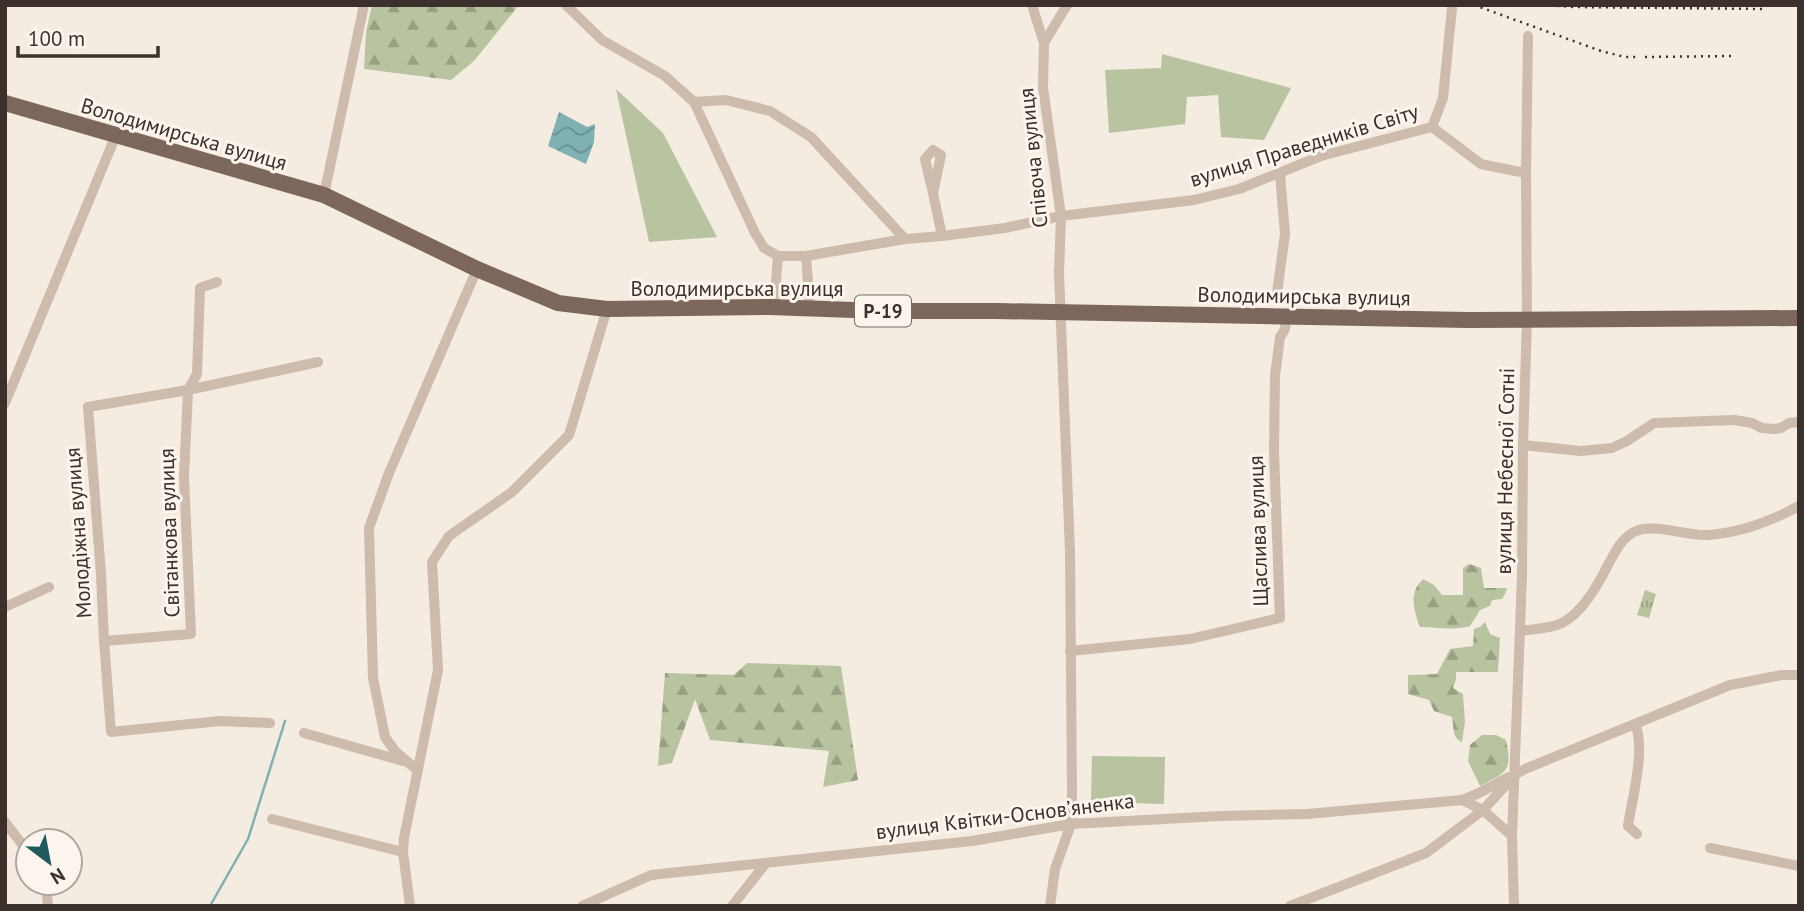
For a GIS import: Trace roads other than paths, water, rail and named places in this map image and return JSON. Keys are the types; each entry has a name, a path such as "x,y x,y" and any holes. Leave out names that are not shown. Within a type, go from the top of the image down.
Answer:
{"main road":[{"name":"Володимирська вулиця","path":"5,103 324,195 477,269 558,303 607,309 774,307 1527,319 1799,318"}],"street":[{"path":"324,195 364,5"},
{"path":"566,5 602,40 665,76 694,102 755,233 764,248 778,256 774,307"},
{"path":"1032,5 1044,43"},
{"name":"Співоча вулиця","path":"1061,313 1061,216 1043,88 1044,43 1067,5"},
{"name":"вулиця Праведників Світу","path":"778,256 806,256 905,239 1005,228 1061,216 1194,200 1240,189 1321,156 1432,127 1443,98 1452,8"},
{"name":"вулиця Небесної Сотні","path":"1514,906 1513,836 1527,319 1528,36"},
{"path":"694,102 726,100 771,111 811,137 905,239"},
{"path":"1432,127 1481,164 1526,173"},
{"path":"5,403 116,135"},
{"path":"1277,293 1285,234 1280,174"},
{"path":"933,193 942,236"},
{"path":"806,256 810,309"},
{"path":"418,771 394,751 385,737 373,678 369,528 389,473 477,269"},
{"name":"Світанкова вулиця","path":"104,641 191,634 184,477 188,390 197,374 200,288 217,282"},
{"path":"410,906 403,852 438,670 432,562 449,536 512,492 569,436 607,309"},
{"path":"1050,906 1055,869 1071,824 1072,793 1070,552 1061,313"},
{"name":"Щаслива вулиця","path":"1070,651 1190,639 1280,618 1275,485 1275,376 1280,337 1285,329 1286,316"},
{"name":"Молодіжна вулиця","path":"270,723 220,721 111,732 88,407 188,390 318,362"},
{"path":"1523,445 1581,451 1612,447 1627,442 1654,423 1734,419 1774,429 1799,422"},
{"path":"1520,631 1560,625 1572,617 1589,598 1617,547 1636,531 1647,528 1705,535 1723,533 1775,518 1799,506"},
{"path":"5,607 49,587"},
{"path":"1462,800 1516,774 1730,685 1782,675 1799,675"},
{"path":"1635,724 1640,749 1628,826 1637,834"},
{"path":"304,733 407,762"},
{"path":"1290,906 1426,853 1483,810 1516,774"},
{"path":"1462,800 1483,810 1513,836"},
{"name":"вулиця Квітки-Основʼяненка","path":"582,906 651,875 972,841 1071,824 1206,816 1307,814 1462,800"},
{"path":"272,819 403,852"},
{"path":"1710,848 1799,866"},
{"path":"732,906 766,863"}],"water":[{"path":"559,112 587,127 595,124 594,142 586,164 548,146"}],"waterway":[{"path":"210,906 248,839 285,721"}],"railway":[{"path":"1474,5 1601,51 1637,57"},
{"path":"1543,5 1763,9"},
{"path":"1645,57 1732,56"}]}
